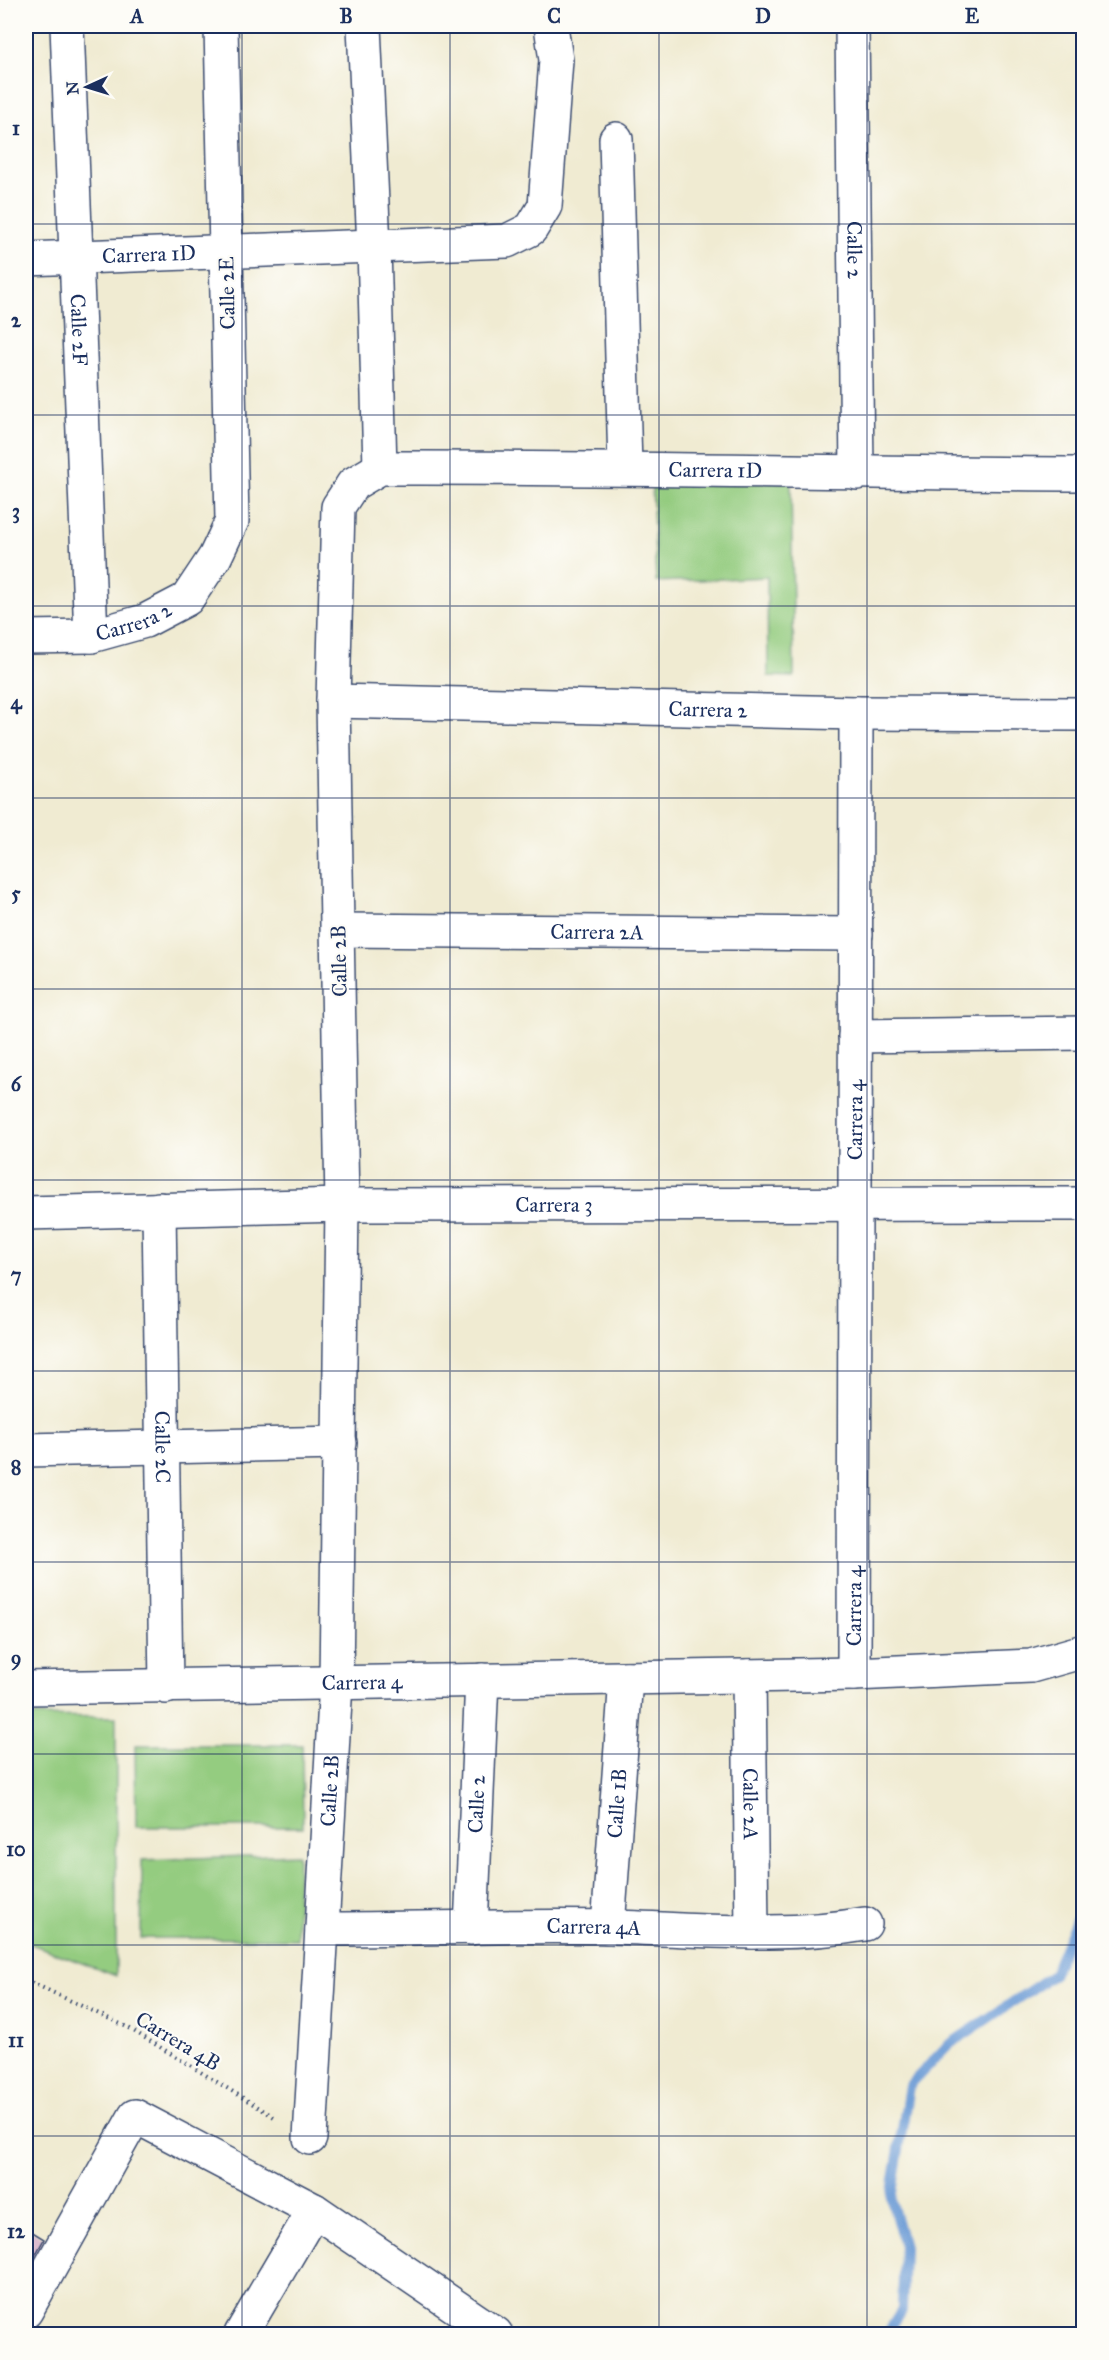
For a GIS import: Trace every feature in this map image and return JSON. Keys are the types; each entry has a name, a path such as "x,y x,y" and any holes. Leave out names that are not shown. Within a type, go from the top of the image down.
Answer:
{"street":[{"name":"Calle 2F","path":"67,26 91,636"},
{"name":"Calle 2E","path":"214,557 232,521 221,26"},
{"path":"364,26 375,247 367,476"},
{"name":"Carrera 1D","path":"26,259 507,241 531,229 545,206 556,60 551,26"},
{"name":"Calle 2","path":"852,26 858,473"},
{"path":"616,139 625,467"},
{"name":"Carrera 1D","path":"367,476 625,467 858,473 1083,474"},
{"name":"Calle 2B","path":"310,2138 336,1683 342,1205 339,930 333,701 338,507 367,476"},
{"name":"Carrera 2","path":"26,637 91,636 145,621 187,599 214,557"},
{"name":"Carrera 2","path":"333,701 856,713 1083,714"},
{"name":"Carrera 4","path":"26,1688 854,1674 856,713"},
{"name":"Carrera 2A","path":"339,930 856,934"},
{"path":"855,1036 1083,1033"},
{"name":"Carrera 3","path":"26,1213 342,1205 1083,1204"},
{"name":"Calle 2C","path":"159,1209 166,1687"},
{"path":"26,1450 340,1443"},
{"path":"854,1674 1031,1666 1083,1651"},
{"name":"Calle 2A","path":"749,1676 752,1932"},
{"name":"Calle 1B","path":"608,1927 626,1678"},
{"name":"Calle 2","path":"471,1928 482,1680"},
{"name":"Carrera 4A","path":"322,1929 608,1927 752,1932 816,1930 865,1924"},
{"path":"26,2311 135,2115 314,2210 482,2331"},
{"path":"241,2334 314,2210"}],"path":[{"name":"Carrera 4B","path":"26,1980 127,2027 310,2138"}],"green space":[{"path":"791,482 794,677 768,676 767,577 656,582 652,485"},
{"path":"26,1716 116,1717 116,1976 26,1942"},
{"path":"135,1745 302,1745 303,1827 136,1827"},
{"path":"298,1854 297,1939 141,1938 142,1860"}],"building":[{"path":"26,2228 44,2239 26,2272"}],"waterway":[{"path":"887,2334 902,2310 904,2246 891,2199 909,2086 947,2046 1053,1975 1084,1901"}]}
